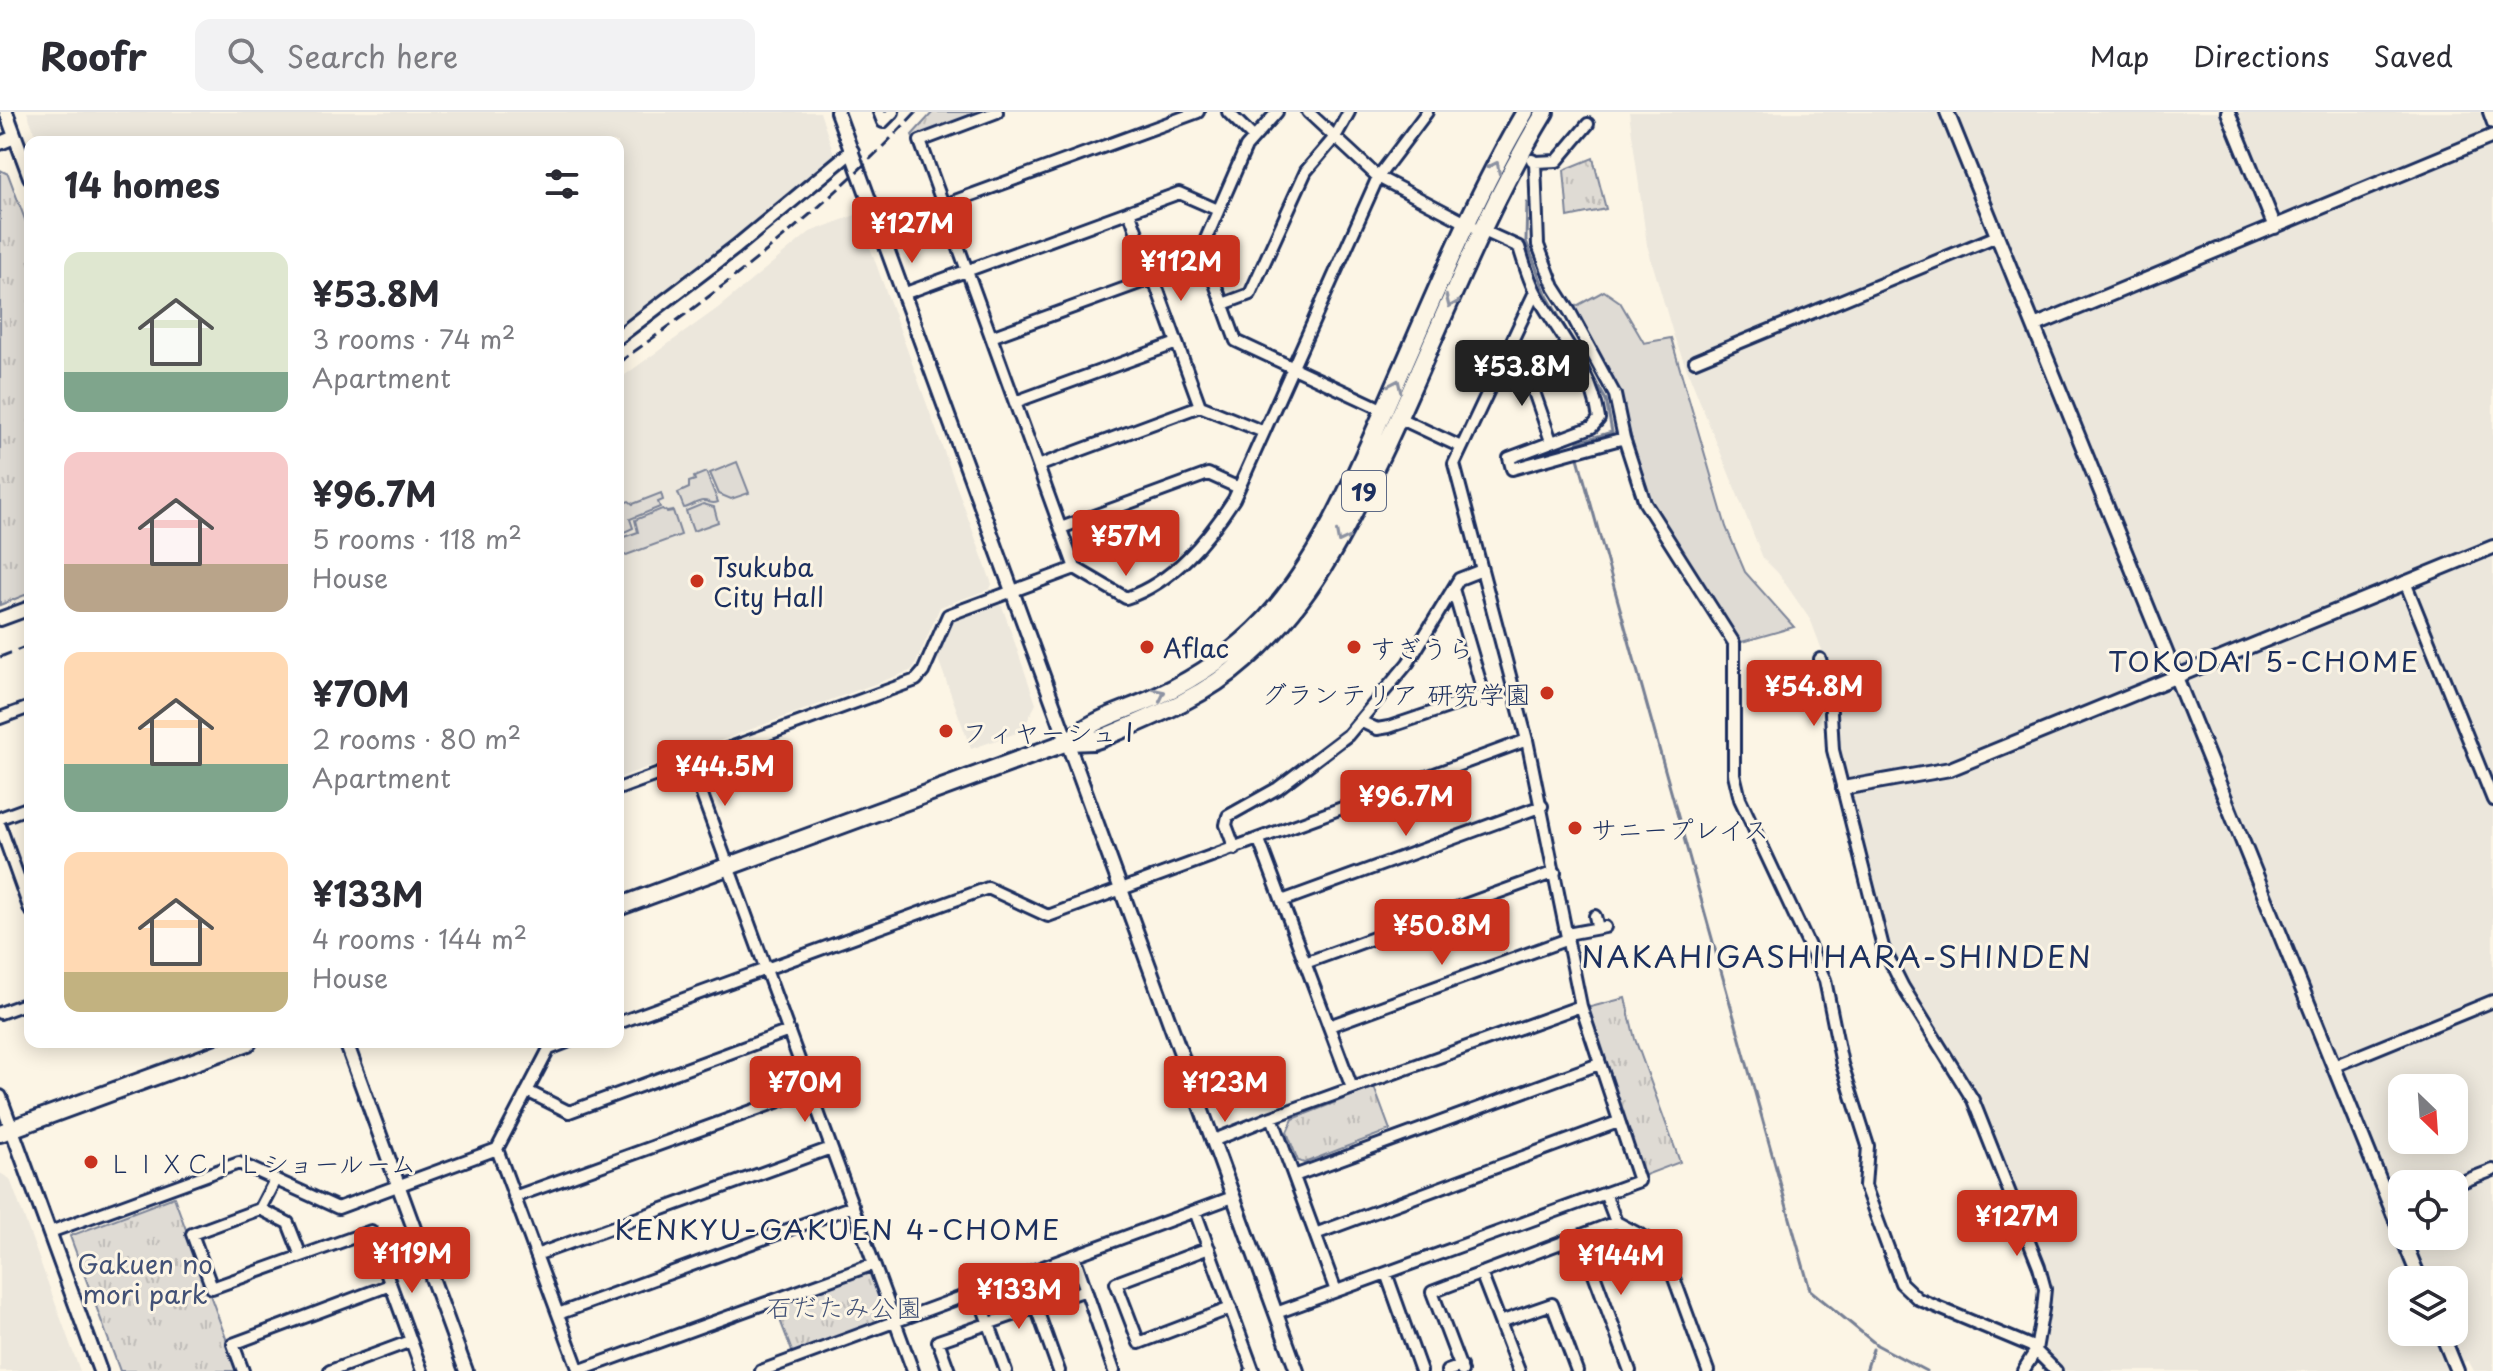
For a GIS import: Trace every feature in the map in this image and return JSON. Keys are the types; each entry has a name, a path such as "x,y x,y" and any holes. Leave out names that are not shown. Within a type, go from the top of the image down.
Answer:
{"main road":[{"name":"19","path":"624,905 1067,742 1087,725 1157,696 1197,675 1236,648 1291,589 1314,554 1365,455 1391,414 1525,112"},
{"name":"19","path":"1475,228 1545,112"},
{"path":"6,1131 232,1048"}],"street":[{"path":"6,112 24,161"},
{"path":"837,112 1297,1371"},
{"path":"879,112 883,122 893,112"},
{"path":"997,112 920,141 1075,568 1126,598 1162,578 1192,554 1219,522 1239,488 1378,177 1427,112"},
{"path":"944,205 1198,112"},
{"path":"1228,112 1254,138"},
{"path":"1277,112 1246,147 1202,248 1236,341 1293,365 1461,447"},
{"path":"1308,112 1378,177 1475,228 1519,247 1535,292 1565,339 1596,399 1599,419 1592,427 1509,458 1512,469 1624,438"},
{"path":"1223,304 1250,294 1306,171 1335,137 1349,112"},
{"path":"1947,112 2334,1066 2388,1188"},
{"path":"2228,112 2275,227"},
{"path":"2489,112 2493,123"},
{"path":"1520,153 1535,162 1557,161 1588,124"},
{"path":"2034,326 2493,136"},
{"path":"0,143 15,137"},
{"path":"624,332 724,257 852,151"},
{"path":"1535,162 1538,245 1554,287 1615,395 1624,438 1645,503 1734,643 1734,774 1740,799 1825,980 1842,1064 1868,1146 1865,1186 1896,1272 1906,1290 1918,1299 2036,1350 2056,1371"},
{"path":"903,294 1179,193 1218,210"},
{"path":"1129,211 1200,406"},
{"path":"1695,361 1997,236"},
{"path":"991,337 1153,278"},
{"path":"1276,1313 1639,1181 1581,1006 1527,740 1454,464 1535,292"},
{"path":"1015,402 1177,343"},
{"path":"1498,369 1532,386 1551,441"},
{"path":"1038,466 1200,406 1264,432"},
{"path":"1061,528 1208,474 1239,488"},
{"path":"1843,788 1950,769 2493,547"},
{"path":"624,787 916,680 923,672 948,615 1075,568"},
{"path":"1235,849 1226,825 1228,816 1278,788 1348,735 1408,663 1459,579 1482,570"},
{"path":"2405,582 2493,800"},
{"path":"1360,721 1377,729 1389,727 1484,695 1453,589"},
{"path":"0,619 24,610"},
{"path":"1820,659 1830,695 1833,750 1883,947 1903,987 1973,1100 2039,1267 2045,1289 2036,1350 2023,1371"},
{"path":"0,718 24,709"},
{"path":"624,1021 988,888 1048,916 1527,740"},
{"path":"690,762 913,1371"},
{"path":"1282,901 1542,806"},
{"path":"0,818 24,809"},
{"path":"0,826 24,891"},
{"path":"1259,840 1352,1088"},
{"path":"1305,963 1555,872"},
{"path":"1329,1026 1567,936 1601,928 1595,916"},
{"path":"2334,1066 2493,1001"},
{"path":"0,1013 24,1004"},
{"path":"1212,1141 1581,1006"},
{"path":"527,1091 569,1112 789,1031"},
{"path":"348,1048 466,1371"},
{"path":"50,1232 239,1163 338,1208 497,1149 552,1048"},
{"path":"1294,1176 1599,1064"},
{"path":"514,1197 810,1090"},
{"path":"0,1097 6,1131 50,1232 100,1371"},
{"path":"1272,1117 1336,1291"},
{"path":"1315,1234 1618,1122"},
{"path":"536,1255 831,1148"},
{"path":"497,1149 578,1371 874,1264"},
{"path":"2468,1180 2493,1170"},
{"path":"275,1180 260,1209 192,1234 212,1288 371,1231 422,1371"},
{"path":"1605,1193 1616,1222 1652,1241 1667,1259 1708,1371"},
{"path":"761,1371 1233,1197"},
{"path":"558,1314 853,1206"},
{"path":"260,1209 288,1223 301,1256"},
{"path":"1195,1211 1251,1371"},
{"path":"1447,1371 1462,1368 1432,1292 1616,1222"},
{"path":"1580,1236 1630,1371"},
{"path":"1209,1248 1116,1283 1139,1343 1231,1308"},
{"path":"1074,1256 1114,1371"},
{"path":"1386,1273 1421,1371"},
{"path":"1481,1273 1519,1371"},
{"path":"243,1371 233,1344 390,1285"},
{"path":"949,1371 938,1341 1086,1290"},
{"path":"977,1291 1006,1371"},
{"path":"1500,1322 1552,1304 1577,1371"},
{"path":"1036,1307 1059,1371"},
{"path":"330,1371 411,1341"},
{"path":"2447,1346 2457,1371"}],"shaded area":[{"path":"27,112 820,112 835,157 769,215 624,326 624,136 36,136"},
{"path":"1629,112 2493,112 2493,1371 2474,1371 2468,1360 2446,1371 2064,1371 2043,1347 2050,1302 2047,1274 1976,1094 1906,981 1886,940 1840,752 1836,687 1811,621 1778,573 1763,558 1674,337 1647,245"},
{"path":"858,214 992,584 990,589 940,607 910,671 624,776 624,376 718,308 810,232"},
{"path":"994,603 1002,606 1036,704 1022,731 971,749 937,656 952,619"},
{"path":"0,1173 10,1179 80,1371 0,1371"}],"green space":[{"path":"933,112 985,112 913,137"},
{"path":"1593,158 1606,209 1568,217 1564,170"},
{"path":"0,170 8,174 24,217 24,595 0,605"},
{"path":"1604,291 1620,302 1644,343 1671,338 1726,527 1745,572 1794,627 1738,643 1649,501 1619,394 1571,309"},
{"path":"737,462 749,493 731,499 719,494 710,473"},
{"path":"706,472 718,502 701,501 684,508 678,493 689,488 689,482 695,480 694,477"},
{"path":"661,493 663,500 658,502 660,507 630,519 633,528 624,532 624,503 629,501 633,504"},
{"path":"703,504 714,507 718,522 693,531 686,511"},
{"path":"662,509 673,511 681,535 624,556 624,537 638,532 635,520"},
{"path":"1625,998 1635,1039 1680,1162 1643,1176 1587,1008"},
{"path":"1374,1087 1390,1130 1304,1163 1298,1161 1287,1132 1293,1119"},
{"name":"Gakuen no mori park","path":"174,1197 238,1371 120,1371 70,1236"},
{"name":"石だたみ公園","path":"867,1269 873,1272 890,1315 887,1319 793,1354 774,1304"}],"waterway":[{"path":"1527,203 1526,241 1546,294 1606,400 1612,432 1578,442 1575,447 1810,1290 1877,1345 1926,1371"},
{"path":"1866,1371 1873,1349"}],"railway":[{"path":"624,359 774,245 847,181 916,112"},
{"path":"0,657 24,647"}],"place":[{"name":"Tsukuba City Hall","path":"697,581"},
{"name":"Aflac","path":"1147,647"},
{"name":"すぎうら","path":"1354,647"},
{"name":"グランテリア 研究学園","path":"1547,693"},
{"name":"フィヤーシュ I","path":"946,731"},
{"name":"サニープレイス","path":"1575,828"},
{"name":"ＬＩＸＣＩＬショールーム","path":"91,1162"}],"district":[{"name":"TOKODAI 5-CHOME","path":"2264,660"},
{"name":"NAKAHIGASHIHARA-SHINDEN","path":"1837,955"},
{"name":"KENKYU-GAKUEN 4-CHOME","path":"838,1228"}]}
